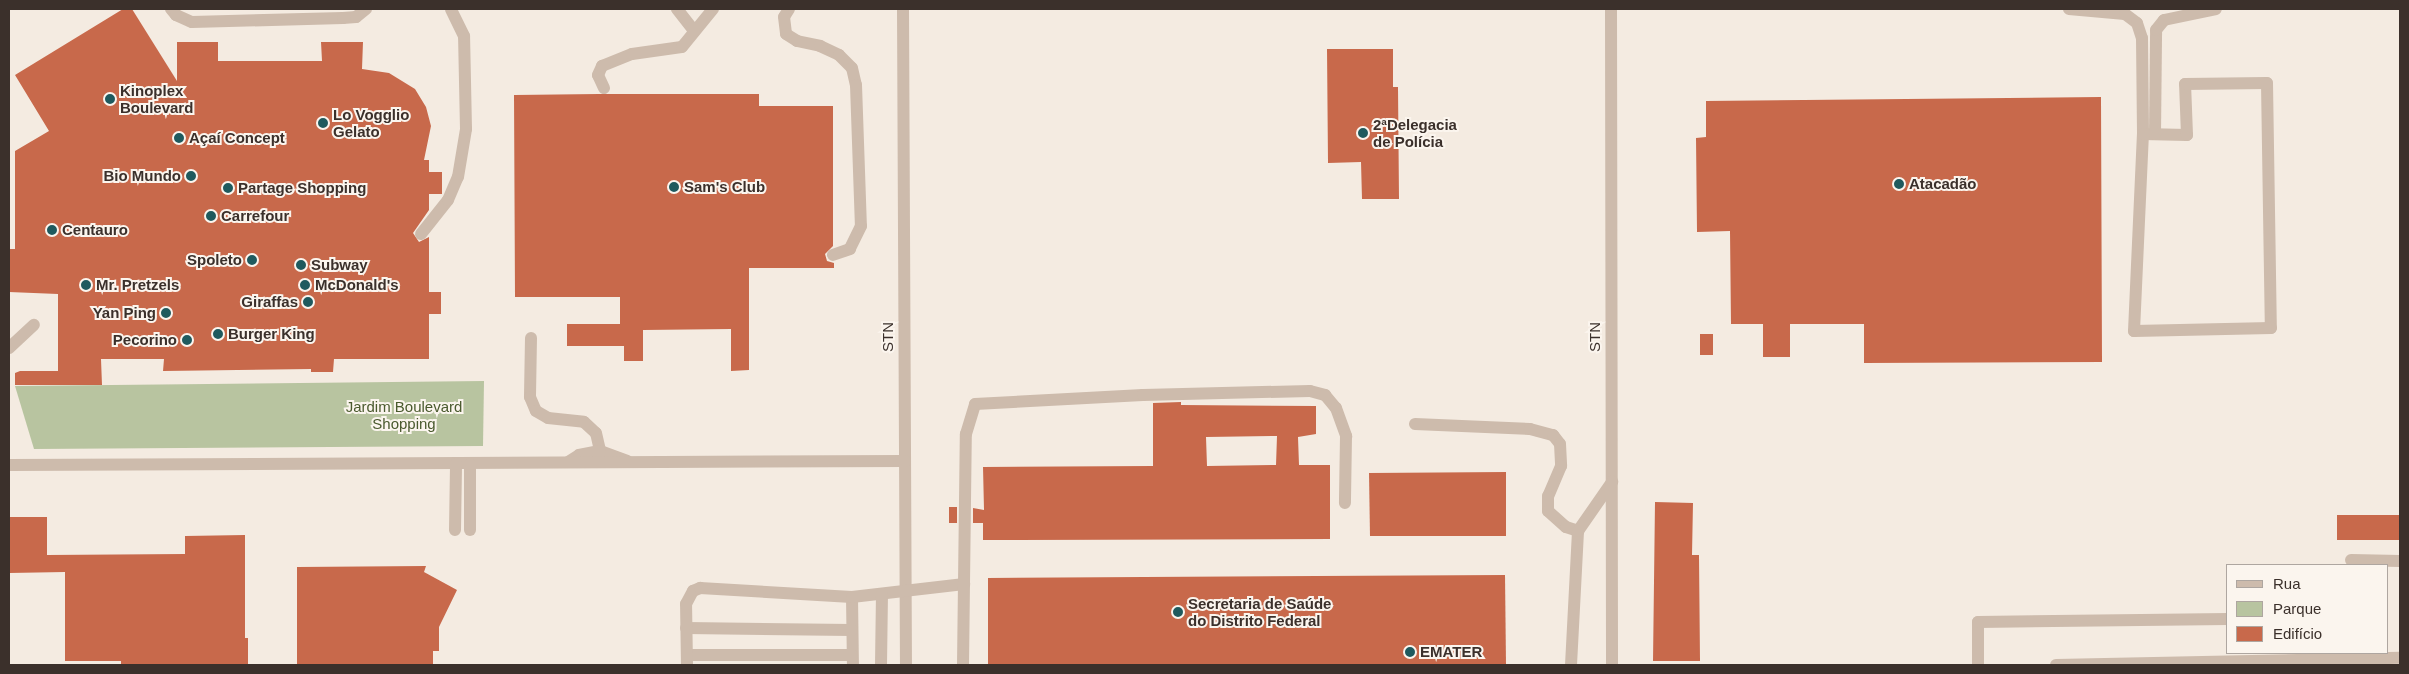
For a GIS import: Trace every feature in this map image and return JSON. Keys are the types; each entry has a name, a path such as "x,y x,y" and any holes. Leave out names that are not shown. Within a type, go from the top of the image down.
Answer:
{"street":[{"path":"171,9 176,15 192,22 342,18 356,16 366,9"},
{"path":"421,234 448,200 458,177 466,129 464,36 451,9"},
{"path":"677,9 694,31"},
{"path":"604,88 598,75 606,63 632,54 682,47 713,9"},
{"path":"789,9 784,17 786,34 796,41 820,46 839,55 852,68 856,85 861,226 858,238 850,249 832,255"},
{"name":"STN","path":"903,9 906,665"},
{"name":"STN","path":"1611,9 1612,665"},
{"path":"2069,9 2125,14 2137,23 2142,38 2149,134"},
{"path":"2149,134 2186,135 2185,84 2266,83 2271,328 2134,331 2156,30 2164,20 2216,9"},
{"path":"9,348 34,326"},
{"path":"531,338 530,397 536,411 548,418 584,422 596,433 600,451"},
{"path":"963,665 966,434 971,408 981,402 1143,395 1310,391 1325,395 1336,408 1346,436 1345,503"},
{"path":"1416,424 1530,429 1553,435 1560,444 1561,466 1548,496 1548,511 1566,526 1578,530"},
{"path":"565,464 579,455 600,451 632,463"},
{"path":"9,465 905,461"},
{"path":"456,464 456,530"},
{"path":"470,464 470,530"},
{"path":"1571,665 1578,530 1612,482"},
{"path":"2351,560 2400,561"},
{"path":"852,597 853,660 687,660 686,604 693,591 700,588 852,597 964,584"},
{"path":"881,665 882,594"},
{"path":"1978,665 1978,622 2226,619"},
{"path":"686,628 852,630"},
{"path":"2056,665 2400,658"}],"green space":[{"name":"Jardim Boulevard Shopping","path":"484,381 483,446 34,449 15,386"}],"building":[{"name":"Partage Shopping","path":"123,9 132,9 177,81 177,42 218,42 218,61 322,61 321,42 363,42 362,69 389,73 415,89 426,107 431,126 424,160 429,160 429,172 442,172 442,194 429,194 429,210 413,233 419,242 429,237 429,292 441,292 441,314 429,314 429,359 334,359 333,372 311,372 311,369 163,371 164,359 101,359 102,385 15,385 15,373 20,371 58,371 58,294 9,292 9,249 15,249 15,151 49,131 15,75"},
{"name":"2ªDelegacia de Polícia","path":"1327,49 1393,49 1393,87 1398,87 1399,199 1362,199 1361,162 1328,163"},
{"name":"Sam's Club","path":"759,94 759,106 833,106 833,246 825,254 827,261 834,263 834,268 749,268 749,370 731,371 731,329 643,330 643,361 624,361 624,346 567,346 567,324 620,324 620,297 515,297 514,95"},
{"name":"Atacadão","path":"2101,97 2102,362 1864,363 1864,324 1790,324 1790,357 1763,357 1763,324 1731,324 1730,231 1697,232 1696,138 1706,137 1706,101"},
{"path":"1700,334 1713,334 1713,355 1700,355"},
{"path":"1181,402 1181,405 1316,406 1316,434 1298,437 1299,465 1330,465 1330,539 983,540 983,523 973,523 973,508 984,510 983,467 1153,466 1153,403","holes":["1277,436 1276,465 1207,466 1206,437"]},
{"path":"1506,472 1506,536 1370,536 1369,473"},
{"path":"1655,502 1693,503 1692,555 1699,555 1700,661 1653,661"},
{"path":"949,507 957,507 957,523 949,523"},
{"path":"2337,515 2400,515 2400,540 2337,540"},
{"path":"9,517 47,517 47,555 185,554 185,536 245,535 245,638 248,638 248,665 121,665 121,661 65,661 65,572 9,573"},
{"path":"426,566 424,572 457,590 439,627 439,651 433,651 433,665 297,665 297,567"},
{"name":"Secretaria de Saúde do Distrito Federal","path":"1505,575 1506,665 988,665 988,578"}],"place":[{"name":"Kinoplex Boulevard","path":"110,99"},
{"name":"Lo Vogglio Gelato","path":"323,123"},
{"name":"2ªDelegacia de Polícia","path":"1363,133"},
{"name":"Açaí Concept","path":"179,138"},
{"name":"Bio Mundo","path":"191,176"},
{"name":"Atacadão","path":"1899,184"},
{"name":"Sam's Club","path":"674,187"},
{"name":"Partage Shopping","path":"228,188"},
{"name":"Carrefour","path":"211,216"},
{"name":"Centauro","path":"52,230"},
{"name":"Spoleto","path":"252,260"},
{"name":"Subway","path":"301,265"},
{"name":"Mr. Pretzels","path":"86,285"},
{"name":"McDonald's","path":"305,285"},
{"name":"Giraffas","path":"308,302"},
{"name":"Yan Ping","path":"166,313"},
{"name":"Burger King","path":"218,334"},
{"name":"Pecorino","path":"187,340"},
{"name":"Secretaria de Saúde do Distrito Federal","path":"1178,612"},
{"name":"EMATER","path":"1410,652"}]}
